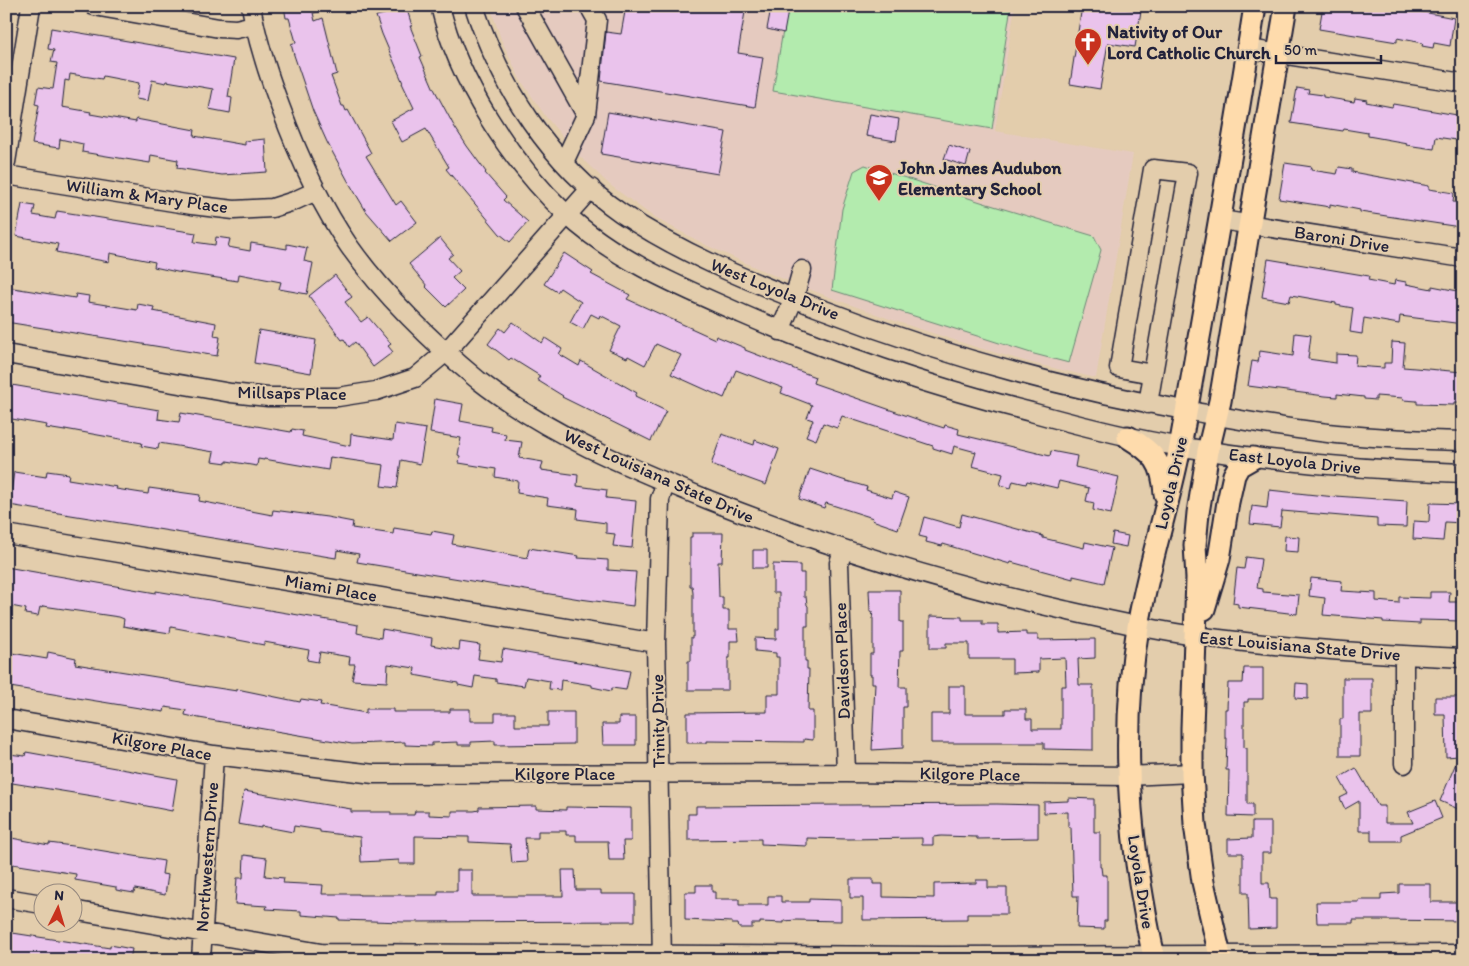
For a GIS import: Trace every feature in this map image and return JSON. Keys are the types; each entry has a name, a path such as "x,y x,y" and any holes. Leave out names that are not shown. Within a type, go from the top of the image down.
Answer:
{"main road":[{"name":"Loyola Drive","path":"1154,958 1132,829 1128,776 1128,726 1132,675 1138,627 1150,569 1166,514 1180,447 1255,6"},
{"name":"Loyola Drive","path":"1220,957 1203,882 1195,824 1192,773 1192,711 1196,636 1197,578 1195,545 1208,451 1217,416 1286,6"},
{"path":"1128,437 1146,448 1161,467 1164,479 1166,514"},
{"path":"1196,636 1219,559 1234,475 1239,466 1253,458"}],"street":[{"path":"6,162 31,6"},
{"path":"94,6 219,28 236,29 254,25"},
{"name":"West Louisiana State Drive","path":"251,6 254,25 270,79 295,146 316,191 349,246 389,295 446,352 480,381 530,416 590,449 763,522 843,550 994,595 1138,627"},
{"name":"West Loyola Drive","path":"440,6 455,50 470,84 488,117 518,160 567,215 605,244 687,290 780,331 927,383 990,402 1128,437"},
{"name":"West Loyola Drive","path":"474,6 490,47 521,106 545,140 590,188 620,212 665,240 703,259 794,298 871,328 999,368 1076,388 1148,404 1186,410"},
{"path":"525,6 586,115"},
{"path":"564,162 586,115 597,20 590,6"},
{"path":"1248,49 1463,83"},
{"path":"1148,404 1188,173 1153,169 1119,368 1153,374"},
{"name":"William & Mary Place","path":"6,175 234,210 272,208 316,191"},
{"name":"Millsaps Place","path":"6,354 231,393 268,397 338,397 376,391 415,378 446,352 590,188"},
{"name":"Baroni Drive","path":"1220,220 1463,258"},
{"path":"780,331 794,298 802,270"},
{"name":"East Loyola Drive","path":"1186,410 1336,434 1463,441"},
{"name":"East Loyola Drive","path":"1128,437 1253,458 1367,468 1463,473"},
{"name":"Trinity Drive","path":"662,958 656,643 660,499 666,482"},
{"name":"Miami Place","path":"6,534 656,643"},
{"name":"Davidson Place","path":"843,550 839,563 846,773"},
{"name":"East Louisiana State Drive","path":"1138,627 1196,636 1319,650 1463,658"},
{"path":"1404,656 1404,764"},
{"name":"Kilgore Place","path":"6,719 214,755 374,774 846,773 1128,776 1192,773"},
{"name":"Northwestern Drive","path":"200,960 214,755"},
{"path":"6,898 32,902"},
{"path":"82,912 321,953 662,958 1154,958 1463,954"}],"shaded area":[{"name":"John James Audubon Elementary School","path":"490,6 1015,6 995,131 1133,154 1096,378 1028,362 898,322 768,273 708,246 655,218 610,185 578,155 546,117 520,79 501,39"}],"green space":[{"path":"787,6 1011,6 992,129 773,91"},
{"path":"865,165 1094,236 1101,250 1069,363 1034,354 832,290 842,209 854,171"}],"building":[{"path":"284,6 318,6 319,12 313,13 315,21 323,18 337,74 331,76 342,106 344,106 346,111 348,110 371,153 366,156 396,205 401,201 417,222 392,241 366,211 327,142 313,111 294,55 291,44 296,42 289,18 286,18"},
{"path":"389,6 406,6 412,26 410,26 422,56 420,57 433,87 454,126 485,173 506,197 503,200 528,222 510,242 500,234 446,169 449,167 426,129 402,142 391,121 414,108 402,83 376,16 385,14 384,8"},
{"path":"626,6 746,6 738,53 763,57 755,107 601,81 606,32 621,34"},
{"name":"Nativity of Our Lord Catholic Church","path":"1082,6 1109,6 1141,11 1135,47 1108,43 1100,89 1070,84"},
{"path":"1323,6 1392,6 1454,18 1450,46 1434,43 1433,48 1422,46 1423,43 1397,38 1397,42 1319,29"},
{"path":"771,8 788,11 784,33 767,29"},
{"path":"51,28 234,59 228,97 232,98 230,113 209,109 213,89 152,80 148,101 136,99 139,83 103,76 102,79 70,74 69,81 65,80 62,107 136,122 136,119 195,130 194,136 245,145 245,141 265,139 267,172 222,175 177,168 178,160 151,155 150,163 82,152 83,144 60,139 59,148 32,144 39,105 35,104 38,87 53,89 57,63 51,62 54,50 48,49"},
{"path":"1297,88 1309,90 1308,93 1323,95 1323,97 1354,102 1355,98 1392,107 1393,104 1463,116 1463,141 1436,137 1434,149 1368,136 1368,133 1291,123"},
{"path":"608,112 726,132 718,174 601,154"},
{"path":"870,114 899,119 896,141 866,136"},
{"path":"949,145 970,152 966,166 944,159"},
{"path":"1285,163 1312,167 1311,170 1337,174 1339,167 1352,169 1352,172 1429,186 1429,189 1454,193 1453,202 1463,203 1460,227 1360,212 1360,210 1330,204 1330,207 1279,199"},
{"path":"22,204 35,206 33,215 55,219 57,211 196,233 194,242 215,245 216,237 230,239 228,247 250,251 251,243 287,249 287,244 307,248 304,261 313,263 307,294 279,289 281,282 239,274 238,281 154,267 155,262 110,253 109,262 56,252 58,244 16,236"},
{"path":"440,238 453,254 448,258 460,271 452,278 464,290 446,307 426,287 409,264"},
{"path":"564,253 593,272 591,274 630,295 627,299 715,339 716,336 745,348 745,350 815,377 813,383 944,428 945,425 959,429 958,434 1050,456 1051,451 1077,456 1075,467 1119,477 1111,514 1093,510 1094,503 1086,501 1089,488 1059,481 1057,488 1027,481 1026,484 1013,481 1011,488 1000,485 1003,474 972,466 976,452 954,446 952,454 842,416 837,428 823,423 816,440 806,436 813,420 807,418 812,405 781,393 783,388 736,370 724,398 671,374 681,355 656,344 645,365 628,356 627,358 609,350 621,326 600,315 599,318 591,314 583,329 570,322 581,302 560,288 557,292 544,284"},
{"path":"1268,259 1369,276 1368,280 1394,285 1395,280 1432,289 1432,286 1463,292 1463,324 1400,316 1399,324 1364,318 1362,334 1350,332 1353,308 1291,295 1289,302 1262,297"},
{"path":"335,275 352,297 345,302 361,322 368,317 391,344 388,346 393,352 373,367 355,342 349,347 344,339 342,340 309,296"},
{"path":"7,287 75,298 76,294 89,296 88,302 137,310 138,304 154,307 153,311 216,323 214,336 220,337 217,356 6,322"},
{"path":"513,322 542,343 545,338 562,349 559,354 579,366 581,361 637,393 635,396 666,411 651,441 562,397 537,380 540,376 511,358 509,360 488,344 500,328 505,332"},
{"path":"259,330 316,340 311,373 254,363"},
{"path":"1295,333 1311,335 1308,359 1336,363 1336,354 1356,355 1355,366 1384,368 1384,363 1391,363 1392,342 1405,343 1403,367 1463,372 1463,402 1454,402 1454,405 1417,404 1417,401 1403,400 1403,398 1376,396 1376,400 1337,394 1337,397 1248,386 1252,361 1258,362 1260,351 1293,356"},
{"path":"6,384 159,410 158,419 179,422 181,413 291,432 292,429 303,431 302,436 350,446 351,434 393,440 395,424 426,429 420,464 401,460 397,488 381,486 384,465 330,457 328,470 264,459 258,459 257,466 227,461 227,463 212,461 214,452 159,443 158,449 141,446 142,443 65,429 65,431 46,428 47,425 6,418"},
{"path":"435,399 463,404 460,421 492,427 491,431 506,434 505,440 522,442 519,458 543,462 541,470 578,475 577,486 607,490 606,498 636,501 632,548 613,546 615,534 606,533 606,523 577,519 578,509 547,505 548,498 517,493 518,481 495,477 496,469 459,463 460,456 458,455 461,438 430,433"},
{"path":"722,434 754,445 755,440 779,449 766,485 711,465"},
{"path":"810,469 867,487 866,490 892,498 894,492 909,497 898,529 872,520 873,518 826,503 824,508 799,499"},
{"path":"47,471 69,474 68,479 117,487 116,489 148,494 149,488 200,495 199,501 272,515 273,510 327,517 353,522 352,528 393,534 394,528 431,534 432,531 454,535 452,544 527,558 529,548 579,556 578,558 608,560 608,570 636,572 633,606 357,562 359,554 337,550 336,558 9,505 14,472 46,477"},
{"path":"1269,490 1335,497 1407,501 1406,527 1377,526 1377,519 1282,511 1280,527 1250,524 1252,506 1267,508"},
{"path":"1430,503 1463,504 1463,523 1445,522 1443,541 1413,539 1414,521 1429,522"},
{"path":"962,514 1084,548 1085,542 1112,548 1104,583 1073,576 1073,579 1011,562 1010,564 943,544 942,546 926,542 927,538 919,536 924,517 959,527"},
{"path":"692,533 723,533 722,562 718,562 719,597 723,597 723,610 729,610 729,629 738,629 739,641 730,641 728,690 688,690 688,661 691,661 691,637 693,637 693,593 692,586 690,586 690,537 692,537"},
{"path":"1113,533 1128,536 1126,547 1111,544"},
{"path":"1285,536 1299,537 1298,552 1284,551"},
{"path":"753,550 767,550 767,568 753,568"},
{"path":"1246,557 1261,559 1257,588 1263,589 1263,592 1299,595 1297,614 1238,607 1238,604 1233,603 1237,568 1244,569"},
{"path":"773,564 800,565 800,573 804,573 804,597 806,597 808,606 808,626 805,626 805,661 807,661 807,669 809,669 808,711 813,711 813,740 804,739 804,742 707,741 707,743 687,743 687,713 767,712 767,694 779,694 779,657 776,657 776,653 755,651 755,638 776,639 776,629 779,629 779,593 773,593"},
{"path":"6,567 358,625 357,633 381,638 382,629 432,638 431,645 459,650 460,642 480,645 478,659 501,662 503,649 630,671 626,690 612,688 611,691 592,687 592,685 561,680 560,690 549,689 550,681 526,677 524,686 496,682 496,679 475,676 473,688 458,685 458,683 414,675 415,668 388,664 387,682 352,680 355,664 349,664 350,657 320,652 318,662 307,660 309,650 264,642 264,645 171,627 170,633 144,630 123,626 124,619 119,617 43,606 42,608 40,607 38,616 25,614 26,609 6,605"},
{"path":"1311,578 1342,581 1341,591 1376,593 1376,601 1399,603 1399,597 1430,598 1430,592 1450,592 1449,602 1462,602 1462,621 1420,620 1420,624 1323,615 1325,598 1309,596"},
{"path":"869,590 900,590 900,622 903,622 903,651 900,651 899,687 906,687 906,707 903,707 903,748 872,750 875,683 872,683 872,675 870,675 870,654 873,654 873,619 872,611 870,611"},
{"path":"930,616 962,617 962,620 982,620 982,624 998,624 998,633 1026,632 1026,635 1038,635 1038,640 1095,639 1095,658 1078,659 1079,685 1093,685 1093,750 1044,749 1044,743 931,743 931,714 949,714 949,686 965,686 965,714 1005,714 1005,709 1026,709 1026,719 1032,719 1032,729 1061,729 1061,686 1066,686 1065,658 1039,659 1039,672 1012,673 1012,659 969,659 969,643 946,643 946,648 930,648"},
{"path":"6,652 47,659 48,652 76,658 75,664 169,679 169,681 204,687 237,691 237,689 300,702 301,699 321,702 320,705 366,713 366,709 393,709 393,712 450,712 450,709 470,709 470,721 495,721 495,713 515,713 515,726 548,726 548,712 574,712 574,744 495,745 495,741 471,742 471,745 458,745 458,742 432,743 432,746 405,745 405,742 352,744 199,718 185,715 186,710 165,707 164,712 10,687 12,679 6,678"},
{"path":"1244,668 1263,668 1263,699 1248,699 1248,702 1244,702 1244,748 1247,748 1247,804 1253,804 1253,817 1228,816 1229,770 1226,770 1227,738 1225,738 1225,709 1227,709 1228,683 1243,683"},
{"path":"1343,678 1372,678 1372,714 1360,714 1360,756 1340,756 1340,719 1343,719"},
{"path":"1296,683 1308,684 1308,699 1295,698"},
{"path":"1435,697 1463,697 1463,811 1440,801 1459,756 1446,757 1445,714 1435,714"},
{"path":"619,717 636,717 636,745 603,745 602,724 619,724"},
{"path":"26,752 177,779 172,811 6,782 6,762 8,762 9,754 25,756"},
{"path":"1356,768 1378,806 1385,806 1385,823 1413,823 1408,812 1435,801 1442,818 1401,835 1401,841 1371,841 1371,831 1359,831 1359,801 1345,809 1340,798 1348,794 1339,778"},
{"path":"244,791 351,809 351,812 391,812 391,815 414,815 415,811 429,811 429,815 452,816 452,811 474,811 479,810 479,807 536,806 536,809 566,810 566,807 631,808 631,841 623,841 624,860 609,860 608,841 576,841 576,835 566,835 566,831 538,831 538,838 525,838 527,862 512,863 510,844 469,842 469,837 415,836 415,864 399,864 399,860 361,862 360,837 320,832 320,830 294,826 293,832 238,824"},
{"path":"1068,798 1094,799 1094,832 1100,832 1100,867 1102,875 1107,875 1107,921 1104,921 1104,929 1077,928 1078,896 1073,896 1071,827 1068,827 1068,812 1044,813 1044,802 1068,801"},
{"path":"1038,805 1038,838 977,839 977,837 941,836 933,837 933,845 922,845 922,838 807,838 807,846 761,844 761,839 688,840 688,814 696,814 696,806"},
{"path":"1252,822 1271,822 1271,853 1262,853 1262,883 1269,883 1270,899 1276,899 1276,928 1249,929 1248,893 1243,893 1243,853 1228,853 1228,839 1252,838"},
{"path":"6,837 164,861 162,874 168,875 165,895 135,889 134,893 116,890 116,887 75,880 76,874 6,863"},
{"path":"244,855 267,858 265,876 284,878 283,883 323,885 322,894 438,895 438,891 457,891 457,870 472,870 472,896 563,896 562,870 575,870 576,890 601,890 601,894 635,894 635,921 404,922 339,920 339,918 301,915 301,911 266,909 267,906 235,904 237,878 243,878"},
{"path":"850,879 873,879 873,884 883,884 883,897 934,898 934,884 976,883 976,880 988,880 988,888 1007,888 1007,914 967,914 967,919 863,920 863,898 850,898"},
{"path":"1399,884 1431,884 1431,902 1463,902 1463,921 1353,920 1353,923 1317,923 1316,902 1381,900 1381,894 1399,893"},
{"path":"696,885 712,885 715,899 739,899 739,905 768,905 768,896 781,896 781,902 809,902 809,899 841,900 841,921 796,920 784,921 784,923 760,922 760,924 752,924 752,928 739,928 738,924 732,924 732,922 685,920 685,892 696,892"},
{"path":"6,932 110,948 110,945 132,949 130,960 6,960"}],"place":[{"name":"Nativity of Our Lord Catholic Church","path":"1088,66"},
{"name":"John James Audubon Elementary School","path":"879,202"}]}
